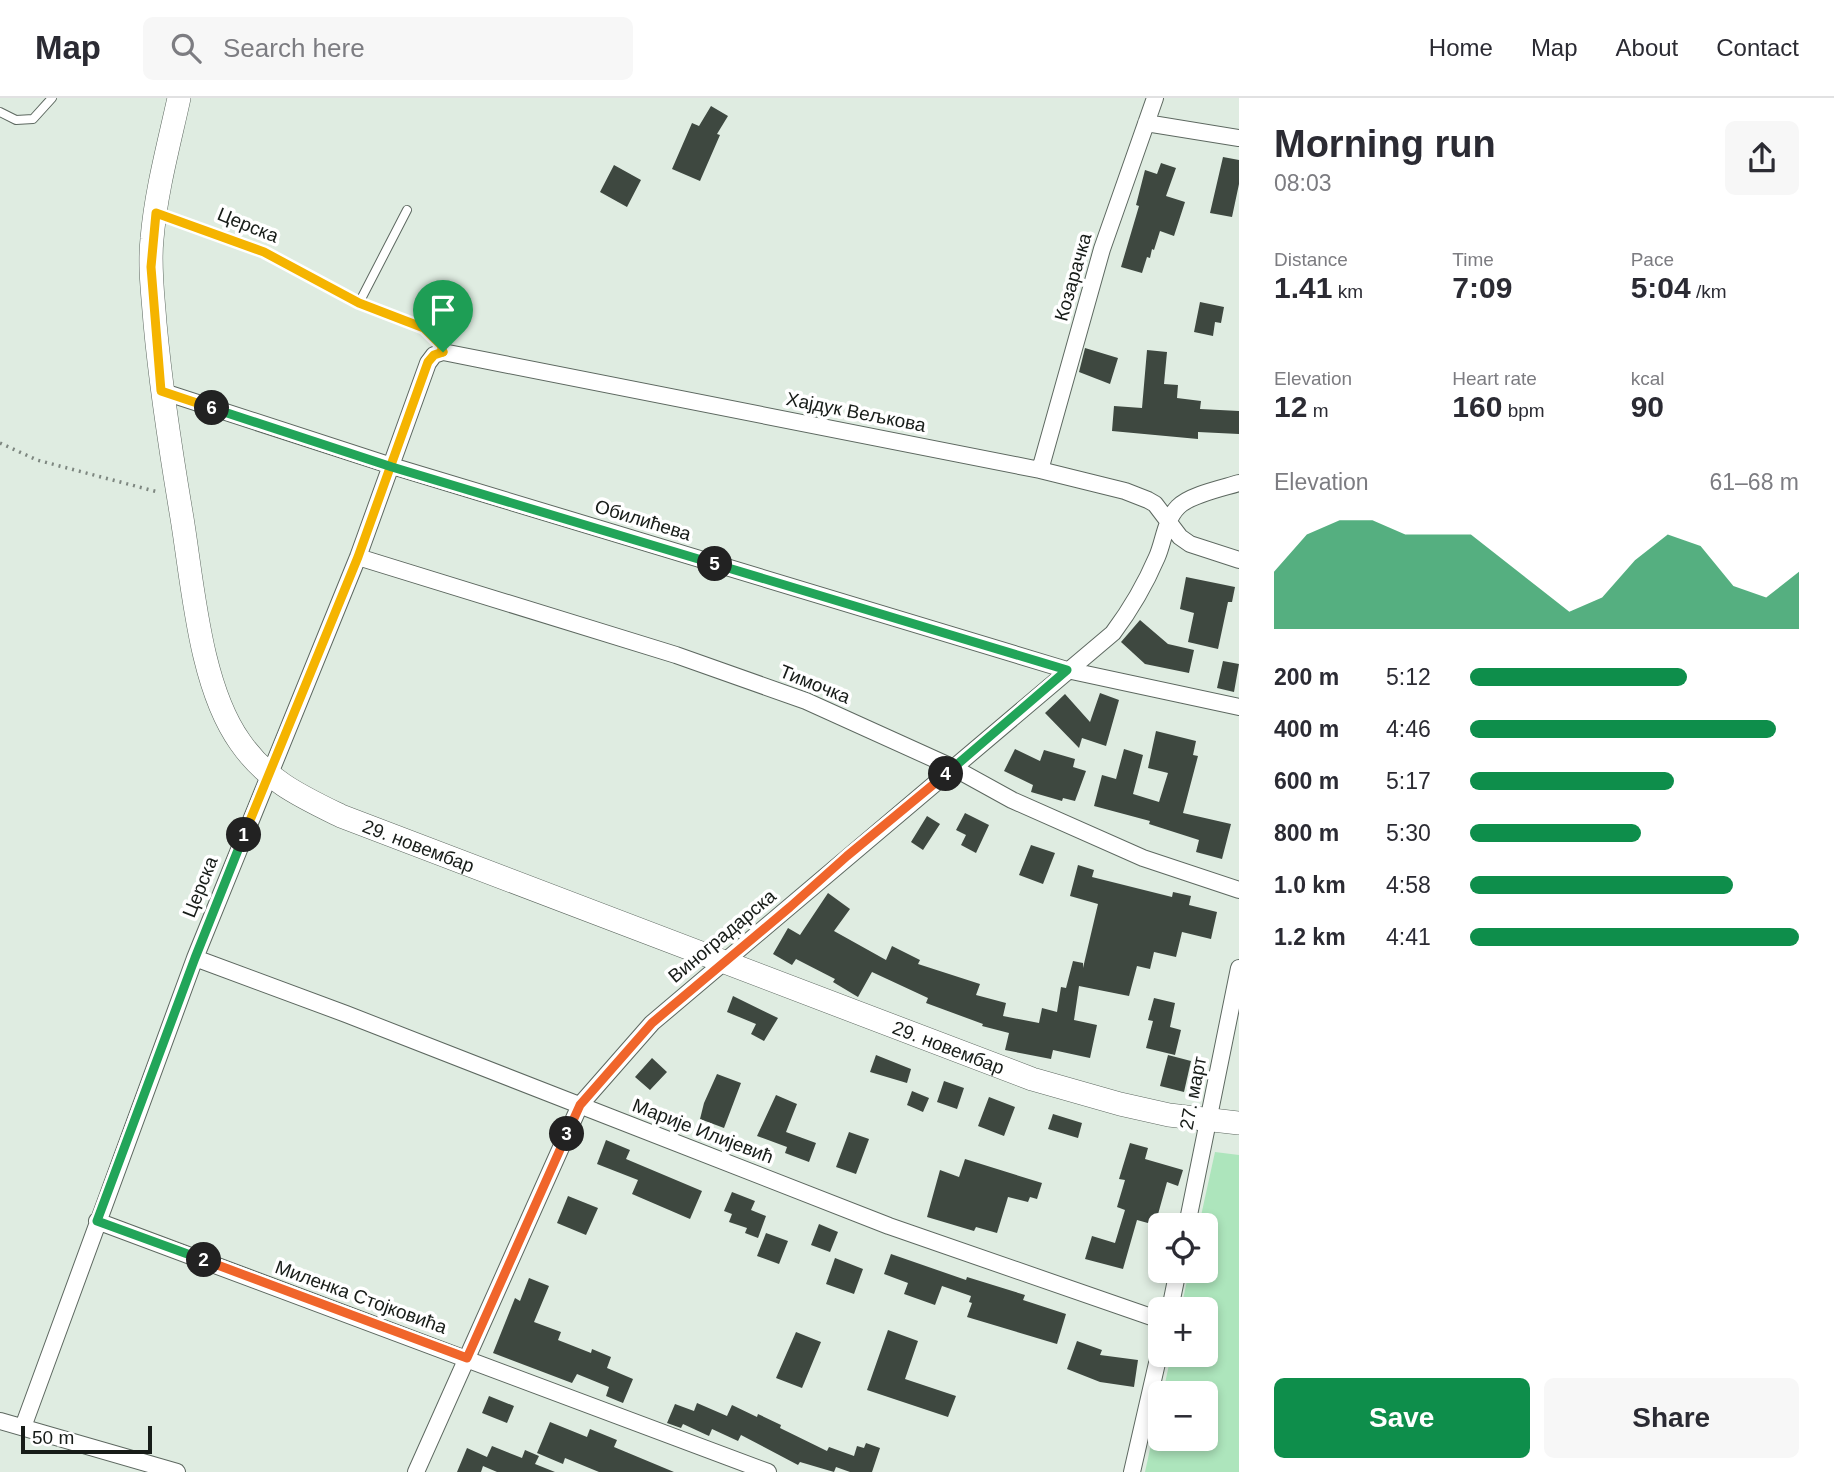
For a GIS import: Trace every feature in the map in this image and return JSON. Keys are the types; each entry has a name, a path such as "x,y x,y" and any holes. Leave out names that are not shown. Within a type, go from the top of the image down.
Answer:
{"main road":[{"name":"29. новембар","path":"179,98 156,213 151,267 161,391 209,676 228,724 268,774 289,791 341,816 1032,1079 1169,1115 1239,1123"}],"street":[{"name":"Козарачка","path":"1040,470 1102,249 1154,98"},
{"path":"1146,123 1239,138"},
{"name":"Хајдук Вељкова","path":"443,352 1040,470 1139,496 1155,504 1180,537 1190,544 1239,560"},
{"name":"Церска","path":"23,1427 195,958 358,557 428,362 434,355 443,352"},
{"name":"Обилићева","path":"161,391 392,467 1067,670 1239,707"},
{"path":"1169,521 1183,503 1239,483"},
{"name":"Виноградарска","path":"416,1472 580,1105 652,1023 1112,633 1130,610 1158,555 1169,521"},
{"name":"Тимочка","path":"358,557 715,668 806,701 954,768 1012,800 1143,858 1239,890"},
{"name":"Марије Илијевић","path":"195,958 889,1226 1148,1316"},
{"name":"27. март","path":"1190,1213 1239,968"},
{"name":"Миленка Стојковића","path":"97,1221 768,1472"},
{"path":"1132,1472 1156,1367"},
{"path":"0,1421 177,1472"}],"lane":[{"path":"0,113 16,120 33,119 52,98"},
{"path":"359,303 407,210"},
{"name":"Церска","path":"156,213 264,252 359,303 424,328 441,345 443,352"}],"path":[{"path":"0,443 37,460 179,497"}],"green space":[{"path":"1215,1152 1239,1155 1239,1472 1145,1472 1150,1451 1218,1451 1218,1381 1166,1381 1168,1367 1218,1367 1218,1297 1184,1297 1186,1283 1218,1283 1218,1213 1202,1213"}],"building":[{"path":"711,106 728,116 717,134 720,135 700,181 672,169 692,123 699,126"},
{"path":"1223,157 1239,160 1239,184 1232,217 1210,213"},
{"path":"1161,163 1176,168 1166,196 1185,202 1174,236 1160,231 1142,273 1121,267 1139,206 1136,205 1145,170 1157,174"},
{"path":"614,165 641,180 627,207 600,192"},
{"path":"1200,302 1224,307 1221,323 1215,322 1213,336 1194,332"},
{"path":"1085,348 1118,358 1110,384 1079,372"},
{"path":"1147,350 1167,352 1164,384 1178,385 1177,398 1201,401 1200,409 1239,411 1239,434 1198,432 1198,439 1112,431 1114,406 1142,408"},
{"path":"1186,577 1235,587 1232,602 1228,602 1218,649 1188,642 1194,613 1180,609"},
{"path":"1140,620 1168,644 1194,650 1189,673 1145,664 1121,642"},
{"path":"1223,661 1239,664 1234,692 1217,688"},
{"path":"1100,693 1119,700 1106,746 1082,738 1079,748 1045,713 1065,694 1090,722"},
{"path":"1156,731 1196,741 1193,755 1198,756 1183,813 1231,824 1222,859 1196,852 1199,840 1149,824 1150,821 1094,806 1102,775 1116,779 1124,749 1143,755 1133,794 1159,802 1168,773 1148,768"},
{"path":"1015,749 1040,761 1044,750 1075,759 1073,767 1086,771 1075,801 1063,798 1062,801 1031,792 1033,785 1004,771"},
{"path":"965,813 989,825 976,853 961,845 966,835 956,830"},
{"path":"927,816 940,824 923,850 911,842"},
{"path":"1031,845 1055,853 1043,884 1019,875"},
{"path":"1078,865 1094,870 1092,877 1172,897 1173,892 1191,896 1189,905 1217,912 1211,939 1182,932 1176,957 1154,952 1150,969 1137,966 1129,996 1079,986 1074,1020 1097,1025 1090,1058 1053,1050 1051,1059 1005,1050 1009,1033 982,1026 983,1024 926,1003 928,998 872,972 858,997 833,982 835,979 796,959 792,965 773,954 788,928 800,935 828,893 850,909 834,931 886,960 892,946 920,960 918,964 980,984 976,995 1006,1003 1003,1016 1039,1023 1042,1008 1057,1012 1061,987 1066,988 1073,961 1083,963 1083,968 1098,904 1070,896"},
{"path":"733,996 778,1018 764,1041 751,1034 756,1024 727,1012"},
{"path":"1154,998 1175,1003 1170,1027 1181,1030 1175,1055 1146,1048 1153,1021 1148,1020"},
{"path":"876,1055 911,1069 907,1083 870,1072"},
{"path":"1168,1055 1191,1061 1184,1092 1160,1086"},
{"path":"652,1058 667,1072 650,1090 635,1077"},
{"path":"717,1074 741,1083 724,1128 700,1119"},
{"path":"944,1081 964,1088 957,1109 937,1102"},
{"path":"912,1091 929,1098 923,1112 907,1105"},
{"path":"776,1095 797,1104 786,1132 816,1143 809,1162 785,1153 787,1147 757,1136"},
{"path":"989,1097 1015,1107 1004,1136 978,1126"},
{"path":"1053,1114 1082,1123 1078,1138 1048,1129"},
{"path":"849,1132 869,1139 856,1174 836,1167"},
{"path":"606,1140 630,1150 626,1159 702,1191 690,1219 632,1194 638,1180 597,1164"},
{"path":"1130,1143 1148,1148 1145,1159 1183,1170 1178,1186 1167,1182 1158,1213 1148,1213 1148,1223 1137,1220 1123,1269 1085,1259 1092,1236 1115,1243 1125,1210 1117,1207 1125,1180 1119,1179"},
{"path":"965,1159 1042,1183 1037,1199 1030,1197 1028,1202 1008,1197 997,1233 976,1227 974,1231 927,1217 940,1170 959,1177"},
{"path":"732,1192 755,1201 751,1210 766,1216 758,1238 745,1233 747,1228 729,1222 732,1214 724,1211"},
{"path":"568,1196 598,1208 586,1235 557,1223"},
{"path":"819,1224 838,1232 830,1252 811,1245"},
{"path":"766,1233 788,1241 779,1264 757,1256"},
{"path":"891,1254 966,1280 967,1277 1025,1295 1023,1300 1066,1314 1057,1344 967,1317 972,1303 969,1302 971,1296 942,1286 935,1305 904,1294 908,1283 884,1274"},
{"path":"835,1258 863,1269 854,1294 826,1284"},
{"path":"529,1278 549,1286 534,1322 561,1332 558,1340 591,1353 592,1349 611,1357 607,1368 633,1379 623,1403 606,1396 609,1387 577,1374 572,1383 493,1353 515,1298 520,1301"},
{"path":"888,1330 918,1341 905,1379 956,1396 948,1417 867,1390"},
{"path":"796,1332 821,1342 802,1388 776,1378"},
{"path":"1077,1341 1102,1350 1100,1355 1138,1360 1134,1387 1100,1382 1067,1369"},
{"path":"489,1396 514,1406 507,1423 482,1413"},
{"path":"697,1403 727,1416 732,1405 757,1417 758,1414 827,1451 829,1447 854,1456 857,1446 864,1448 866,1443 880,1448 872,1472 850,1472 836,1467 834,1472 800,1462 798,1465 741,1435 738,1441 712,1429 709,1436 683,1424 681,1428 667,1423 675,1404 694,1411"},
{"path":"550,1422 587,1437 590,1429 617,1440 614,1447 674,1472 599,1472 565,1458 563,1464 537,1453"},
{"path":"492,1446 522,1458 525,1450 539,1456 535,1464 555,1472 497,1472 483,1466 481,1472 457,1472 467,1448 487,1457"}],"route":[{"path":"443,352 434,355 428,362 392,467 358,557 195,958 97,1221 467,1358 580,1105 652,1023 1067,670 392,467 161,391 151,267 156,213 264,252 359,303 424,328 441,345 443,352"}]}
